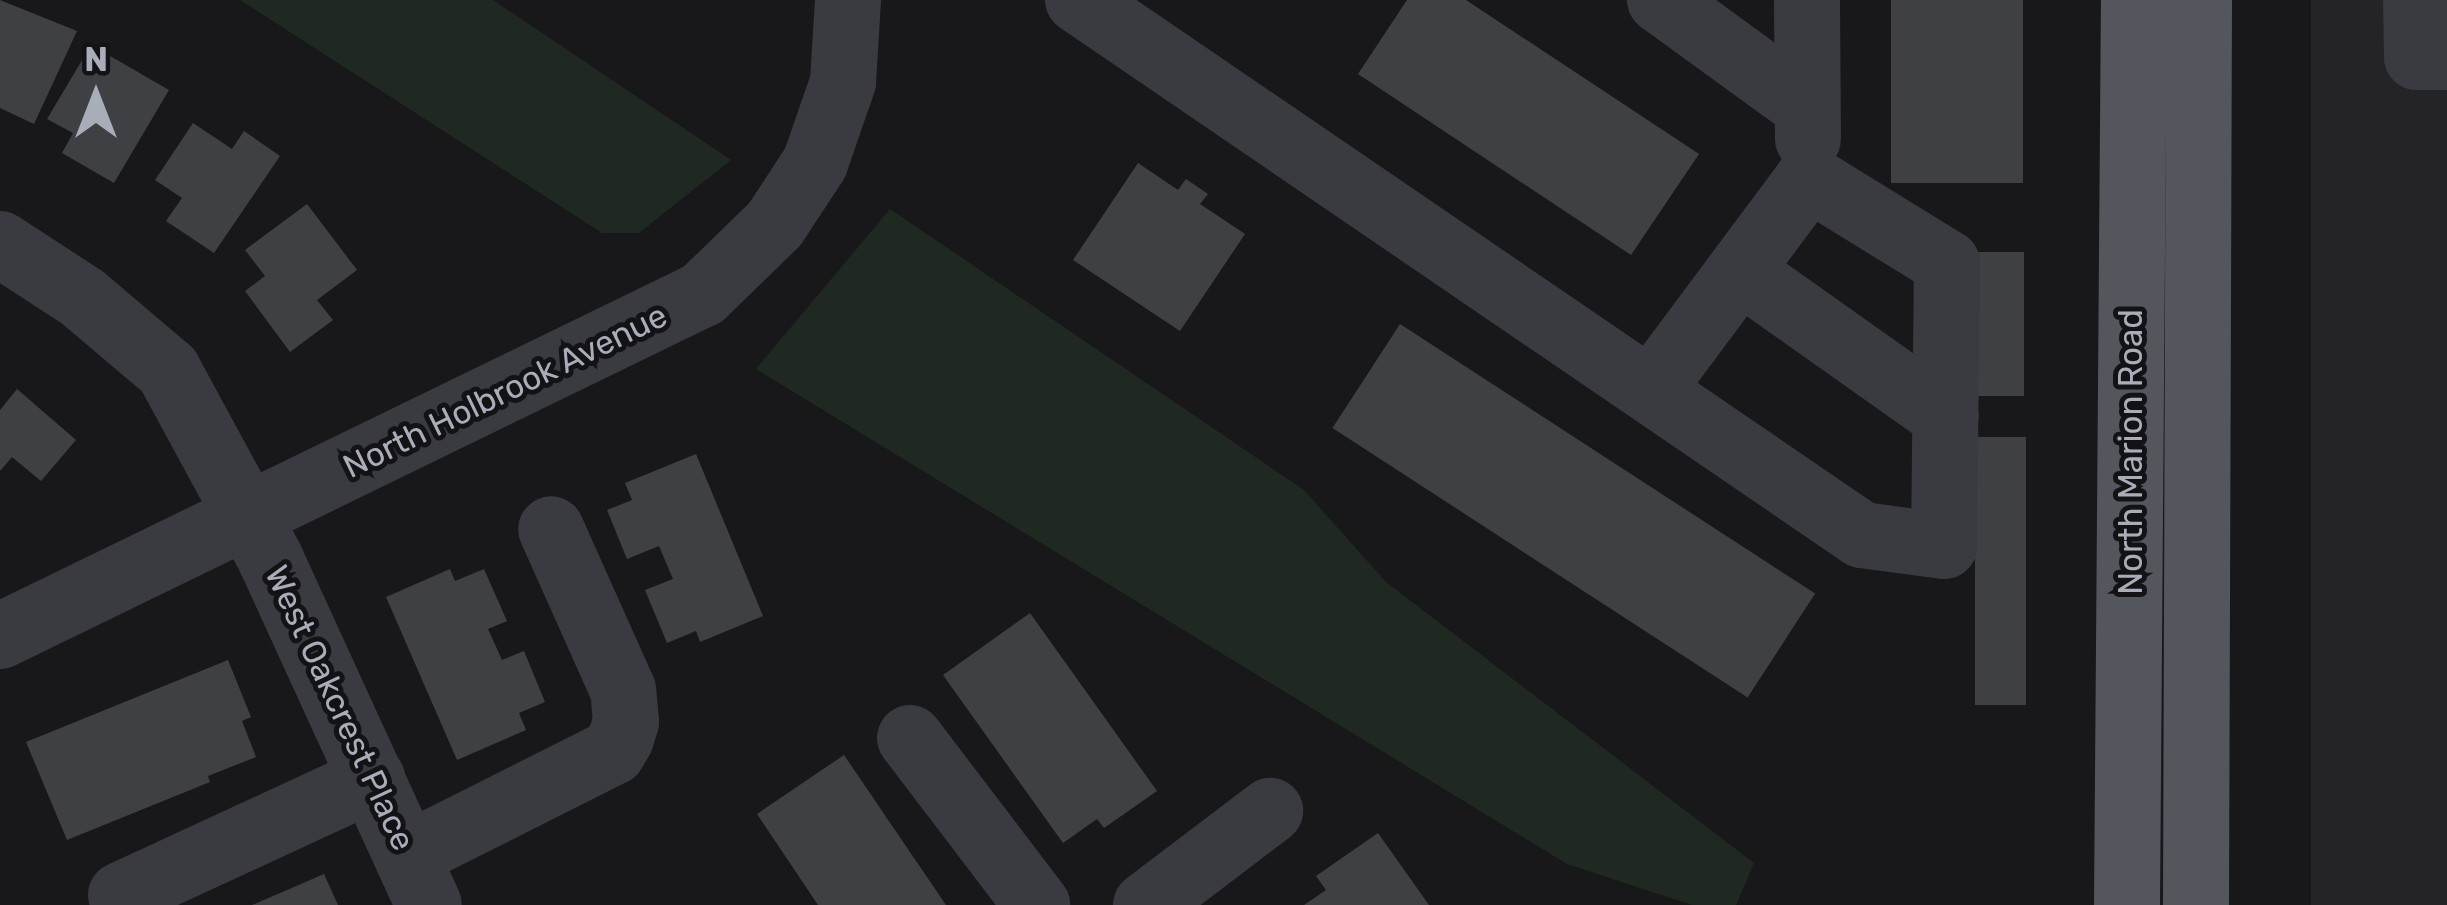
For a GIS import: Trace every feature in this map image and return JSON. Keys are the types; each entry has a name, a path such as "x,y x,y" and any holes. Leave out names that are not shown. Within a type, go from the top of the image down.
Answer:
{"main road":[{"name":"North Marion Road","path":"2127,905 2134,0"},
{"name":"North Marion Road","path":"2196,905 2199,0"}],"street":[{"name":"North Holbrook Avenue","path":"0,636 703,294 734,268 801,191 815,163 843,82 848,0"},
{"path":"1078,0 1862,535 1945,546 1947,262 1809,178"},
{"path":"1651,390 1809,178 1807,0"},
{"path":"2416,0 2417,56 2447,57"},
{"path":"1663,1 1806,106"},
{"name":"West Oakcrest Place","path":"0,244 83,298 168,370 248,513 419,879"},
{"path":"1740,271 1946,417"},
{"path":"419,879 613,752 621,738 626,722 623,690 551,529"},
{"path":"910,738 1037,905"},
{"path":"121,895 372,779"},
{"path":"1145,905 1217,884 1270,811"}],"shaded area":[{"path":"240,0 493,0 731,160 639,233 602,233"},
{"path":"2311,0 2447,0 2447,905 2311,905"},
{"path":"890,209 1304,490 1386,582 1754,863 1736,905 1692,905 1567,864 756,369"}],"building":[{"path":"0,0 77,31 34,124 0,108"},
{"path":"1407,0 1466,0 1699,154 1631,255 1358,74"},
{"path":"1891,0 2023,0 2023,183 1891,183"},
{"path":"91,45 169,90 114,183 62,153 73,133 47,119"},
{"path":"193,123 232,149 244,131 280,156 214,253 166,221 182,198 155,180"},
{"path":"1138,163 1178,190 1186,179 1208,194 1200,204 1245,234 1180,331 1073,260"},
{"path":"307,204 357,270 317,300 333,320 290,352 245,291 265,276 245,250"},
{"path":"1976,252 2024,252 2024,396 1976,396"},
{"path":"1400,324 1815,594 1748,698 1332,428"},
{"path":"17,389 76,440 41,481 12,457 0,471 0,410"},
{"path":"1975,437 2026,437 2026,705 1975,705"},
{"path":"696,454 763,616 700,642 696,631 667,643 645,590 673,579 659,546 627,559 607,510 632,500 625,483"},
{"path":"450,569 455,581 484,569 507,621 488,629 502,660 524,651 545,702 519,713 526,730 457,760 386,597"},
{"path":"1030,613 1157,791 1104,828 1097,819 1063,843 943,675"},
{"path":"228,660 251,717 242,721 256,757 208,776 210,782 67,840 26,742"},
{"path":"844,755 946,905 818,905 757,814"},
{"path":"1378,833 1429,905 1304,905 1326,890 1316,876"},
{"path":"324,874 338,905 252,905"}]}
